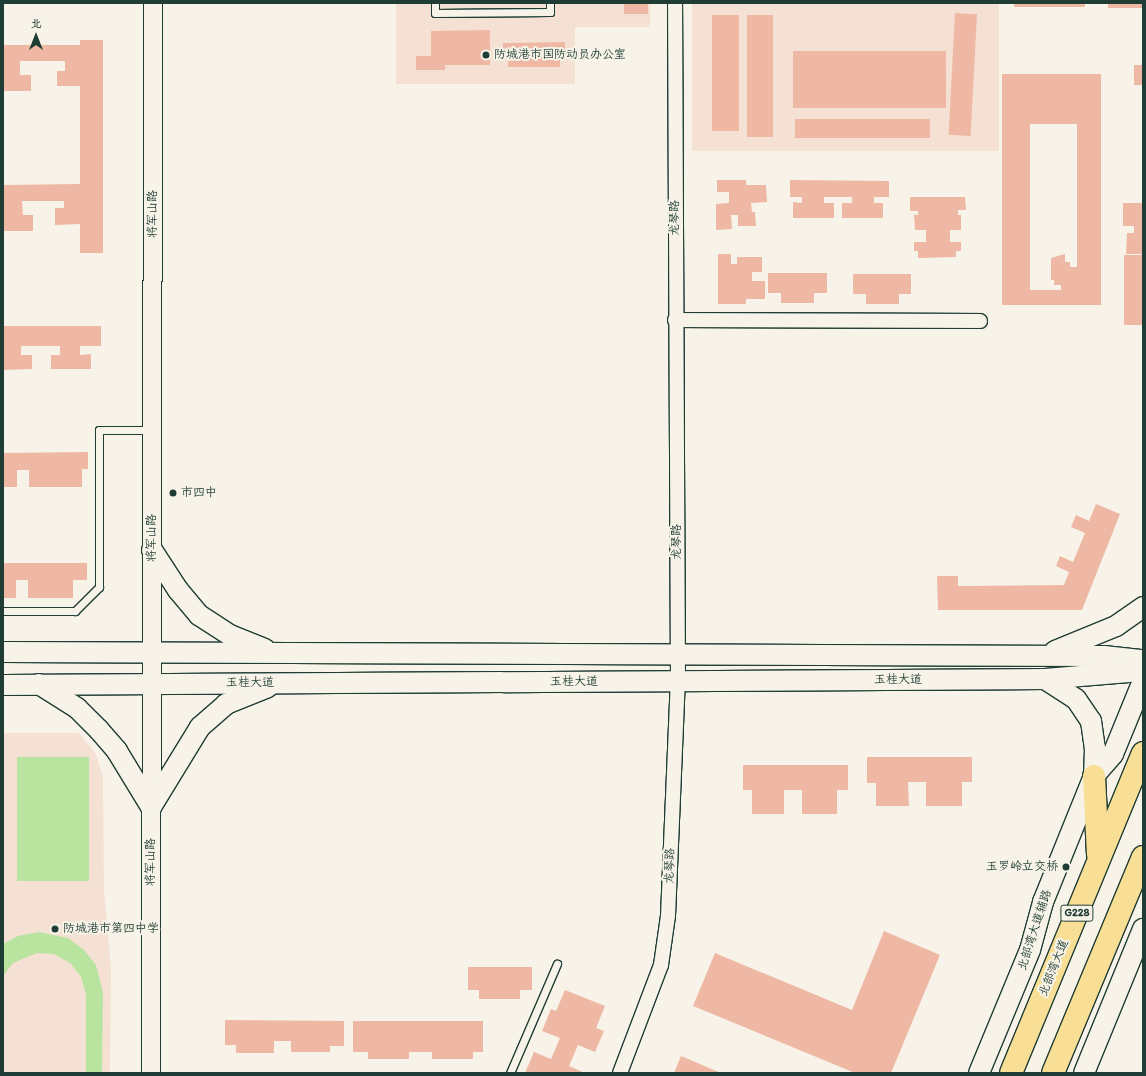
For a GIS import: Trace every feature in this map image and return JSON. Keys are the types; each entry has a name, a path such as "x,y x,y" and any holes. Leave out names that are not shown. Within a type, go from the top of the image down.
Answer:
{"highway":[{"name":"北部湾大道","path":"1011,1073 1143,753"},
{"path":"1094,776 1099,860"},
{"path":"1053,1073 1143,857"}],"main road":[{"path":"152,550 178,590 200,615 230,635 275,653"},
{"path":"1094,776 1095,748 1091,721 1076,699 1045,679 1046,655 1116,626 1143,607"},
{"name":"玉桂大道","path":"3,652 1046,655 1104,656 1143,660"},
{"name":"玉桂大道","path":"3,684 1045,679 1129,672 1143,666"},
{"name":"北部湾大道辅路","path":"979,1073 1030,950 1043,902 1094,776 1113,754 1143,681"},
{"path":"39,684 77,708 99,730 117,751 151,807 200,727 226,704 277,683"},
{"path":"1084,1073 1143,929"}],"street":[{"name":"将军山路","path":"151,1073 153,3"},
{"name":"龙琴路","path":"620,1073 661,965 668,916 678,681 674,3"},
{"path":"675,320 980,321"}],"lane":[{"path":"434,3 435,13 550,12 550,3"},
{"path":"3,611 75,611 99,587 99,430 152,430"},
{"path":"510,1073 557,964"}],"shaded area":[{"name":"防城港市国防动员办公室","path":"396,3 650,3 650,27 575,27 575,84 396,84"},
{"path":"692,3 999,3 999,151 692,151"},
{"name":"防城港市第四中学","path":"3,733 79,733 96,754 103,777 104,890 111,968 110,1073 3,1073"}],"green space":[{"path":"17,757 89,757 89,881 17,881"},
{"path":"39,932 68,938 84,950 96,965 103,993 102,1073 86,1073 86,994 81,977 70,963 54,954 37,953 13,963 3,976 3,944 18,936"}],"building":[{"path":"1014,3 1085,3 1085,7 1014,7"},
{"path":"1108,3 1143,3 1143,8 1108,8"},
{"path":"624,4 648,4 648,14 624,14"},
{"path":"955,13 977,14 971,136 949,135"},
{"path":"712,15 739,15 739,131 712,131"},
{"path":"747,15 773,15 773,137 747,137"},
{"path":"490,30 490,65 445,65 445,70 416,70 416,56 431,56 431,31"},
{"path":"80,40 103,40 103,253 80,253 80,224 55,225 55,208 64,208 64,201 22,201 23,215 33,215 33,231 3,231 3,185 80,184 80,86 57,86 57,71 65,71 65,61 20,61 20,75 31,75 31,91 3,91 3,45 80,45"},
{"path":"565,42 565,54 560,54 560,67 508,67 508,54 503,54 503,43"},
{"path":"793,51 946,51 946,108 793,108"},
{"path":"1134,65 1143,65 1143,85 1134,85"},
{"path":"1002,74 1101,74 1101,305 1002,305","holes":["1030,124 1077,124 1077,267 1070,267 1070,262 1065,262 1065,254 1051,258 1051,280 1054,280 1054,285 1061,285 1061,290 1030,290"]},
{"path":"795,119 930,119 930,138 795,138"},
{"path":"717,180 746,180 746,185 766,185 767,202 751,203 752,212 755,212 756,226 738,226 738,215 731,215 732,229 716,230 716,204 729,203 729,192 717,192"},
{"path":"790,180 889,181 889,197 874,197 874,203 883,203 883,218 842,218 842,203 852,203 852,197 824,197 824,203 834,203 834,218 793,218 793,202 802,203 802,197 790,197"},
{"path":"910,197 965,197 966,210 958,210 958,215 961,215 961,230 950,230 950,242 961,242 961,251 956,251 956,257 918,258 918,251 914,251 914,242 926,242 926,230 915,230 914,215 918,215 918,211 910,211"},
{"path":"1123,203 1143,203 1143,254 1126,254 1127,233 1134,233 1134,226 1123,226"},
{"path":"718,254 731,254 731,264 737,264 737,257 762,257 762,272 752,272 752,281 765,281 765,299 746,299 746,304 718,304"},
{"path":"1124,255 1143,255 1143,325 1124,325"},
{"path":"768,273 827,273 827,293 814,293 814,303 781,303 781,293 768,293"},
{"path":"853,274 911,274 911,294 899,294 899,304 866,304 866,294 853,294"},
{"path":"3,326 101,326 101,346 80,346 80,355 91,354 91,369 51,369 51,355 60,355 60,346 21,346 21,355 32,355 32,369 3,370"},
{"path":"88,452 88,469 82,469 82,487 29,487 29,470 17,470 17,487 3,487 3,453"},
{"path":"1096,504 1120,514 1082,610 938,610 937,576 958,576 958,586 1064,585 1069,572 1056,566 1060,556 1073,562 1085,533 1071,527 1076,515 1089,521"},
{"path":"3,563 87,563 87,580 73,580 73,598 28,598 28,580 16,580 16,598 3,598"},
{"path":"867,757 972,757 972,782 962,782 962,806 926,806 926,782 908,782 909,806 876,806 876,783 867,783"},
{"path":"743,765 848,765 848,790 837,790 837,814 802,814 802,790 784,790 784,814 752,814 752,790 743,790"},
{"path":"884,931 940,955 891,1073 855,1073 693,1006 715,953 852,1010"},
{"path":"468,967 532,967 532,990 520,990 520,999 479,999 479,990 468,990"},
{"path":"565,990 605,1006 596,1028 604,1031 595,1052 578,1045 569,1066 585,1073 525,1073 534,1052 551,1059 560,1038 542,1031 551,1009 556,1011"},
{"path":"225,1020 344,1021 344,1046 330,1046 330,1052 291,1052 291,1041 274,1041 274,1053 236,1053 236,1045 225,1045"},
{"path":"353,1021 483,1021 483,1052 473,1052 473,1059 432,1059 432,1052 409,1052 409,1059 368,1059 368,1052 353,1052"},
{"path":"681,1056 721,1073 674,1073"}],"place":[{"name":"防城港市国防动员办公室","path":"486,55"},
{"name":"市四中","path":"173,493"},
{"name":"玉罗岭立交桥","path":"1066,867"},
{"name":"防城港市第四中学","path":"55,929"}]}
